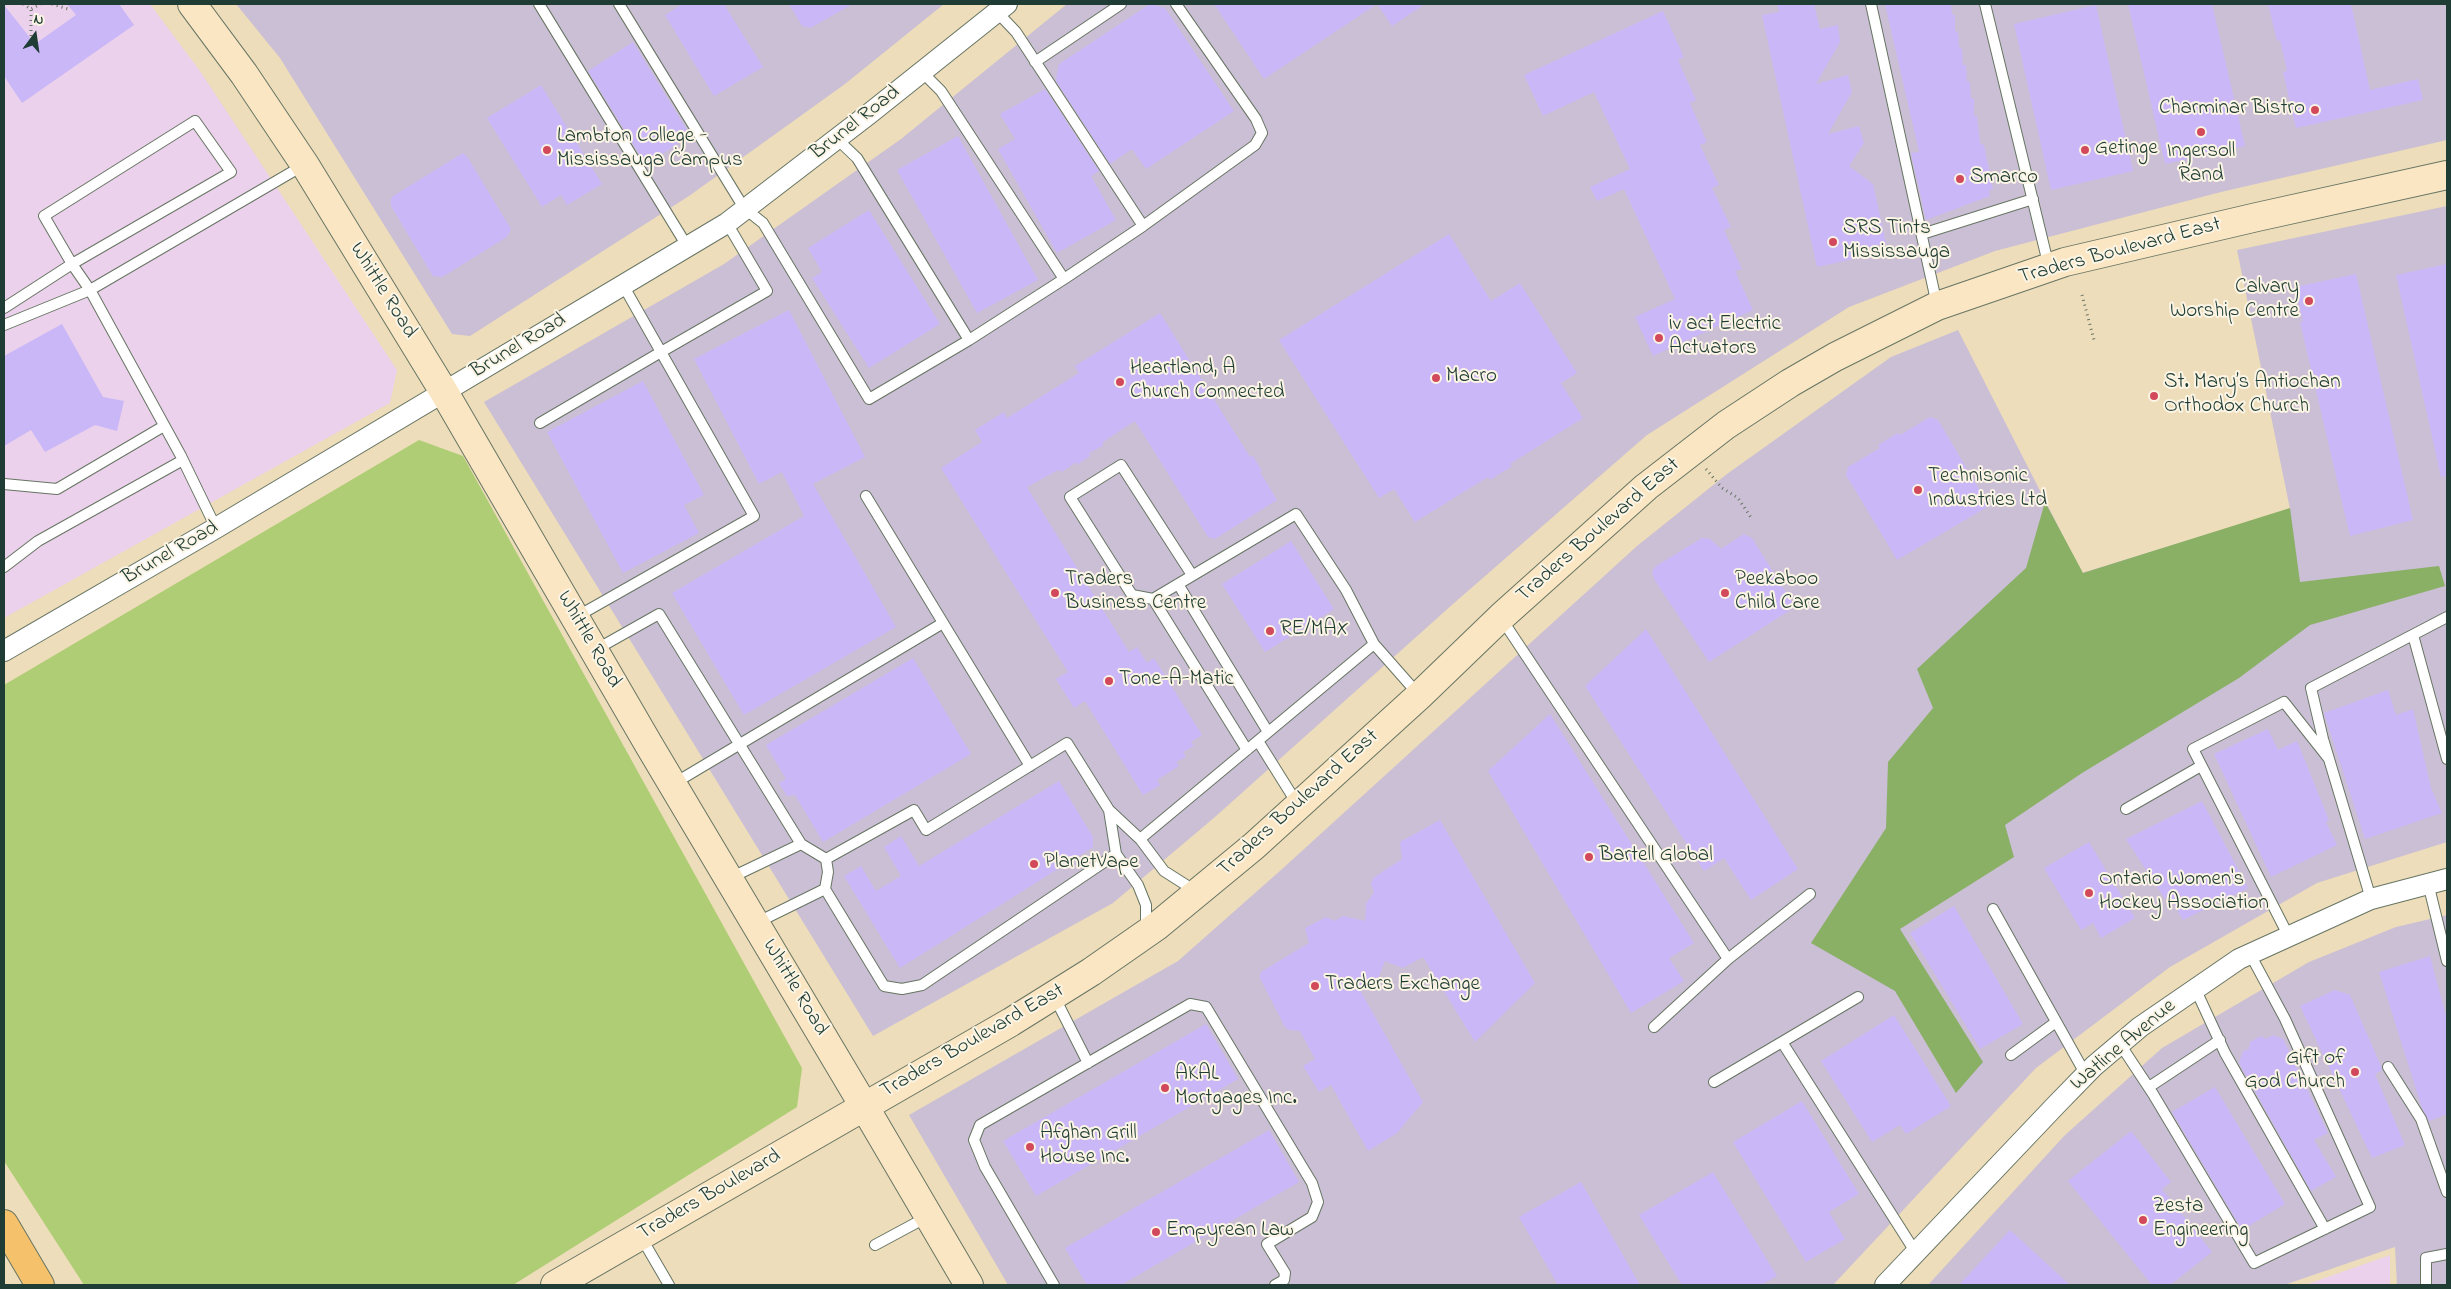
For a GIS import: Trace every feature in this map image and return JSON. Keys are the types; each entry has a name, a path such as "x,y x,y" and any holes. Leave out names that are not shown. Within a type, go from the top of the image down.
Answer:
{"main road":[{"path":"4,1224 40,1285"}],"street":[{"name":"Whittle Road","path":"192,4 244,74 305,165 444,392 672,784 969,1285"},
{"name":"Brunel Road","path":"4,651 216,528 727,223 744,208 837,139 1002,8"},
{"name":"Traders Boulevard East","path":"864,1106 1011,1022 1146,934 1299,806 1420,696 1501,617 1617,512 1690,452 1732,421 1790,383 1835,357 1937,306 2049,267 2256,217 2447,175"},
{"name":"Watline Avenue","path":"1885,1285 2086,1075 2140,1026 2195,988 2250,954 2288,935 2371,899 2447,879"},
{"name":"Traders Boulevard","path":"556,1285 864,1106"}],"lane":[{"path":"539,4 687,246"},
{"path":"619,4 744,208 763,223 869,399 969,340 1064,279 1255,145 1262,133 1256,119 1176,4"},
{"path":"1036,62 1121,4"},
{"path":"1871,4 1937,306"},
{"path":"1985,4 2049,267"},
{"path":"1002,8 1142,226"},
{"path":"922,72 941,91 1064,279"},
{"path":"4,308 72,264 231,172 195,121 44,216 72,264 90,290 183,460 216,528"},
{"path":"837,139 856,158 969,340"},
{"path":"4,325 90,290 305,165"},
{"path":"1922,234 2033,199"},
{"path":"540,423 767,291 727,223"},
{"path":"575,618 754,516 623,285"},
{"path":"4,484 57,489 164,426"},
{"path":"4,567 38,541 183,460"},
{"path":"1192,575 1122,465 1070,497 1132,596 1153,599 1296,514 1346,590 1374,644 1420,696"},
{"path":"866,496 1030,766"},
{"path":"1178,584 1268,732"},
{"path":"1153,599 1246,750"},
{"path":"594,651 659,614 801,844 826,859"},
{"path":"1501,617 1728,959"},
{"path":"2371,899 2329,759 2312,688 2447,617"},
{"path":"672,784 943,623"},
{"path":"2413,635 2447,759"},
{"path":"1140,839 1374,644"},
{"path":"2288,935 2193,749 2284,702 2329,759"},
{"path":"1258,741 1299,806"},
{"path":"826,859 914,810 926,830 1067,743 1109,810 1140,839 1164,871 1198,892"},
{"path":"2126,809 2201,766"},
{"path":"1109,810 1116,854 1138,885 1146,905 1146,934"},
{"path":"729,879 801,844"},
{"path":"826,859 828,872 825,889 884,986 902,990 922,985 1116,854"},
{"path":"2428,884 2447,961"},
{"path":"755,923 825,889"},
{"path":"1654,1027 1728,959 1810,894"},
{"path":"1993,909 2086,1075"},
{"path":"2120,1044 2149,1087 2254,1263 2370,1207 2285,1020 2250,954"},
{"path":"2195,988 2220,1040 2269,1132 2325,1229"},
{"path":"1054,995 1088,1063"},
{"path":"1714,1082 1858,997"},
{"path":"1054,1285 985,1167 974,1140 980,1126 1190,1004 1206,1007 1312,1183 1318,1202 1312,1217 1267,1244 1286,1273 1284,1280 1275,1285"},
{"path":"2011,1054 2056,1022"},
{"path":"2149,1087 2220,1040"},
{"path":"1782,1042 1916,1252"},
{"path":"2388,1067 2421,1119 2447,1192"},
{"path":"875,1246 928,1216"},
{"path":"640,1236 669,1285"},
{"path":"2426,1285 2426,1258 2447,1254"}],"path":[{"path":"22,4 31,9"},
{"path":"31,9 41,4"},
{"path":"52,4 68,9"},
{"path":"31,9 31,36"},
{"path":"2082,295 2094,340"},
{"path":"1690,452 1722,488 1738,498 1752,519"}],"shaded area":[{"path":"4,4 150,4 200,71 397,370 390,403 4,618"},
{"path":"236,4 944,4 845,84 689,196 470,336 452,334 280,58"},
{"path":"1067,4 2447,4 2447,140 2221,192 1995,251 1849,307 1647,435 1453,604 1215,817 1113,903 873,1036 484,402 724,264 901,139"},
{"path":"2447,206 2447,842 2317,883 2170,967 2036,1068 1833,1285 1008,1285 909,1115 1178,961 1281,870 1637,546 1727,474 1891,357 1958,330 2082,573 2290,509 2237,250"},
{"path":"2447,915 2447,1285 2397,1285 2395,1247 2284,1285 1928,1285 2064,1136 2162,1048 2309,962 2396,927"},
{"path":"2390,1255 2390,1285 2305,1285"}],"green space":[{"path":"419,440 463,456 802,1068 797,1107 513,1285 84,1285 4,1161 4,685"},
{"path":"2045,502 2083,573 2290,508 2300,582 2439,566 2445,586 2310,625 2239,678 2082,773 2005,825 2014,857 1900,929 1983,1062 1956,1093 1895,991 1811,943 1886,828 1888,762 1933,708 1917,669 2026,568"}],"building":[{"path":"67,4 119,4 134,25 22,103 4,76 4,5 35,44 76,15"},
{"path":"683,4 724,4 763,67 714,96 665,15"},
{"path":"789,4 853,4 810,28 802,26"},
{"path":"1150,4 1165,8 1234,111 1146,169 1132,149 1110,164 1056,81 1059,64"},
{"path":"1214,4 1377,4 1264,79"},
{"path":"1377,4 1425,4 1392,26"},
{"path":"1777,4 1814,4 1820,29 1838,25 1840,42 1816,84 1848,75 1852,92 1828,134 1859,126 1864,143 1849,166 1873,184 1886,243 1852,254 1853,259 1817,267 1762,15 1779,12"},
{"path":"1885,4 1951,4 1952,14 1955,15 1955,31 1958,32 1959,47 1962,49 1963,65 1966,65 1971,98 1974,99 1974,116 1977,116 1980,143 1984,145 1993,189 1989,190 1990,196 1926,220 1911,153 1919,152"},
{"path":"2128,4 2212,4 2245,146 2165,164"},
{"path":"2268,4 2351,4 2370,90 2418,79 2423,100 2296,128 2283,72 2287,71 2280,40 2277,41"},
{"path":"2096,5 2133,171 2051,190 2014,24"},
{"path":"1663,11 1684,57 1678,60 1696,100 1690,103 1707,142 1700,145 1719,185 1712,188 1731,227 1724,230 1742,269 1735,271 1753,310 1653,356 1635,317 1675,299 1624,189 1597,201 1590,187 1630,169 1594,92 1543,116 1524,75"},
{"path":"633,42 690,135 646,165 588,71"},
{"path":"541,85 602,184 567,205 561,195 542,207 487,118"},
{"path":"1045,89 1099,171 1091,176 1116,220 1057,253 998,149 1015,139 1000,114"},
{"path":"958,136 1038,280 977,313 897,170"},
{"path":"463,153 468,158 511,229 507,237 442,277 433,276 391,206 391,199"},
{"path":"869,210 940,324 869,368 812,278 822,272 808,248"},
{"name":"Macro","path":"1449,234 1491,301 1520,283 1577,373 1561,383 1583,418 1510,464 1512,466 1490,480 1488,477 1415,522 1394,489 1379,498 1279,340"},
{"path":"2447,264 2447,476 2441,477 2396,275"},
{"path":"2356,274 2413,520 2350,536 2300,322 2303,321 2295,287"},
{"path":"789,310 865,457 813,484 896,627 744,715 672,593 804,516 782,472 759,484 694,359"},
{"name":"Traders Business Centre","path":"1160,313 1250,457 1253,456 1262,471 1260,472 1277,500 1215,539 1208,537 1135,421 1103,442 1103,446 1089,453 1090,456 1077,465 1076,462 1062,472 1058,470 1027,487 1129,652 1137,647 1147,663 1154,658 1202,735 1191,742 1194,746 1183,752 1186,757 1176,762 1179,766 1157,780 1160,785 1143,795 1085,701 1074,708 1056,679 1068,672 941,468 982,442 975,430 1004,412 1007,418 1079,373 1075,366"},
{"path":"62,324 103,397 124,401 117,431 95,425 45,452 31,430 4,446 4,356"},
{"path":"643,381 704,495 684,505 699,533 623,573 547,432"},
{"name":"Technisonic Industries Ltd","path":"1930,417 1938,420 1989,506 1897,560 1846,475 1848,467 1880,448 1878,445 1898,433 1900,435"},
{"name":"Peekaboo Child Care","path":"1744,534 1752,538 1795,607 1709,662 1654,579 1652,572 1656,566 1702,538 1710,539 1721,549"},
{"path":"1291,541 1334,609 1265,652 1222,584"},
{"path":"1646,629 1798,869 1751,900 1724,858 1704,871 1585,686"},
{"path":"913,658 971,754 823,842 795,795 787,796 779,783 786,779 766,745"},
{"path":"2388,690 2396,715 2413,709 2431,788 2442,813 2365,839 2324,713"},
{"name":"Bartell Global","path":"1550,714 1694,943 1669,958 1684,981 1631,1013 1488,771"},
{"path":"2268,729 2278,750 2297,741 2329,820 2326,822 2337,845 2271,877 2214,754"},
{"path":"1059,781 1093,837 1093,847 900,968 844,876 861,866 876,891 901,876 884,847 901,836 919,866"},
{"path":"2202,801 2248,888 2183,920 2169,896 2165,899 2126,839"},
{"name":"Traders Exchange","path":"1440,820 1535,983 1475,1042 1423,957 1403,968 1385,961 1377,981 1360,990 1423,1102 1397,1133 1368,1151 1331,1085 1319,1092 1303,1066 1315,1059 1300,1031 1289,1030 1285,1027 1260,975 1261,972 1309,943 1305,928 1326,917 1335,921 1343,916 1365,921 1366,904 1374,892 1371,884 1373,878 1402,859 1400,842"},
{"name":"Ontario Women's Hockey Association","path":"2089,842 2135,918 2101,938 2093,923 2081,930 2044,868"},
{"path":"1954,906 2023,1024 1980,1049 1910,933"},
{"path":"2430,956 2447,1020 2447,1114 2429,1121 2422,1108 2379,972"},
{"name":"Gift of God Church","path":"2335,990 2350,995 2381,1066 2382,1070 2375,1074 2405,1145 2372,1158 2300,1006"},
{"path":"1894,1015 1951,1106 1906,1134 1900,1125 1872,1142 1821,1061"},
{"path":"1206,1024 1238,1079 1036,1196 1003,1141"},
{"path":"2273,1035 2283,1039 2328,1133 2314,1140 2336,1177 2311,1191 2239,1063 2243,1051 2249,1049 2250,1042 2261,1036 2266,1039"},
{"path":"2215,1087 2285,1204 2242,1230 2172,1112"},
{"path":"1802,1101 1859,1194 1829,1212 1845,1239 1806,1262 1733,1142"},
{"path":"1269,1130 1299,1182 1121,1285 1087,1285 1065,1248"},
{"name":"Zesta Engineering","path":"2131,1131 2171,1182 2162,1189 2212,1252 2170,1285 2152,1285 2068,1181"},
{"path":"1713,1172 1777,1276 1761,1285 1682,1285 1639,1215"},
{"path":"1581,1182 1640,1285 1558,1285 1519,1217"},
{"path":"2010,1230 2070,1285 1959,1285"}],"place":[{"name":"Charminar Bistro","path":"2315,110"},
{"name":"Ingersoll Rand","path":"2201,132"},
{"name":"Lambton College - Mississauga Campus","path":"547,150"},
{"name":"Getinge","path":"2085,150"},
{"name":"Smarco","path":"1960,179"},
{"name":"SRS Tints Mississauga","path":"1833,242"},
{"name":"Calvary Worship Centre","path":"2309,301"},
{"name":"iv act Electric Actuators","path":"1659,338"},
{"name":"Macro","path":"1436,378"},
{"name":"Heartland, A Church Connected","path":"1120,382"},
{"name":"St. Mary’s Antiochan Orthodox Church","path":"2154,396"},
{"name":"Technisonic Industries Ltd","path":"1918,490"},
{"name":"Traders Business Centre","path":"1055,593"},
{"name":"Peekaboo Child Care","path":"1725,593"},
{"name":"RE/MAX","path":"1270,631"},
{"name":"Tone-A-Matic","path":"1109,681"},
{"name":"Bartell Global","path":"1589,857"},
{"name":"PlanetVape","path":"1034,864"},
{"name":"Ontario Women's Hockey Association","path":"2089,893"},
{"name":"Traders Exchange","path":"1315,986"},
{"name":"Gift of God Church","path":"2355,1072"},
{"name":"AKAL Mortgages Inc.","path":"1165,1088"},
{"name":"Afghan Grill House Inc.","path":"1030,1147"},
{"name":"Zesta Engineering","path":"2143,1220"},
{"name":"Empyrean Law","path":"1156,1232"}]}
